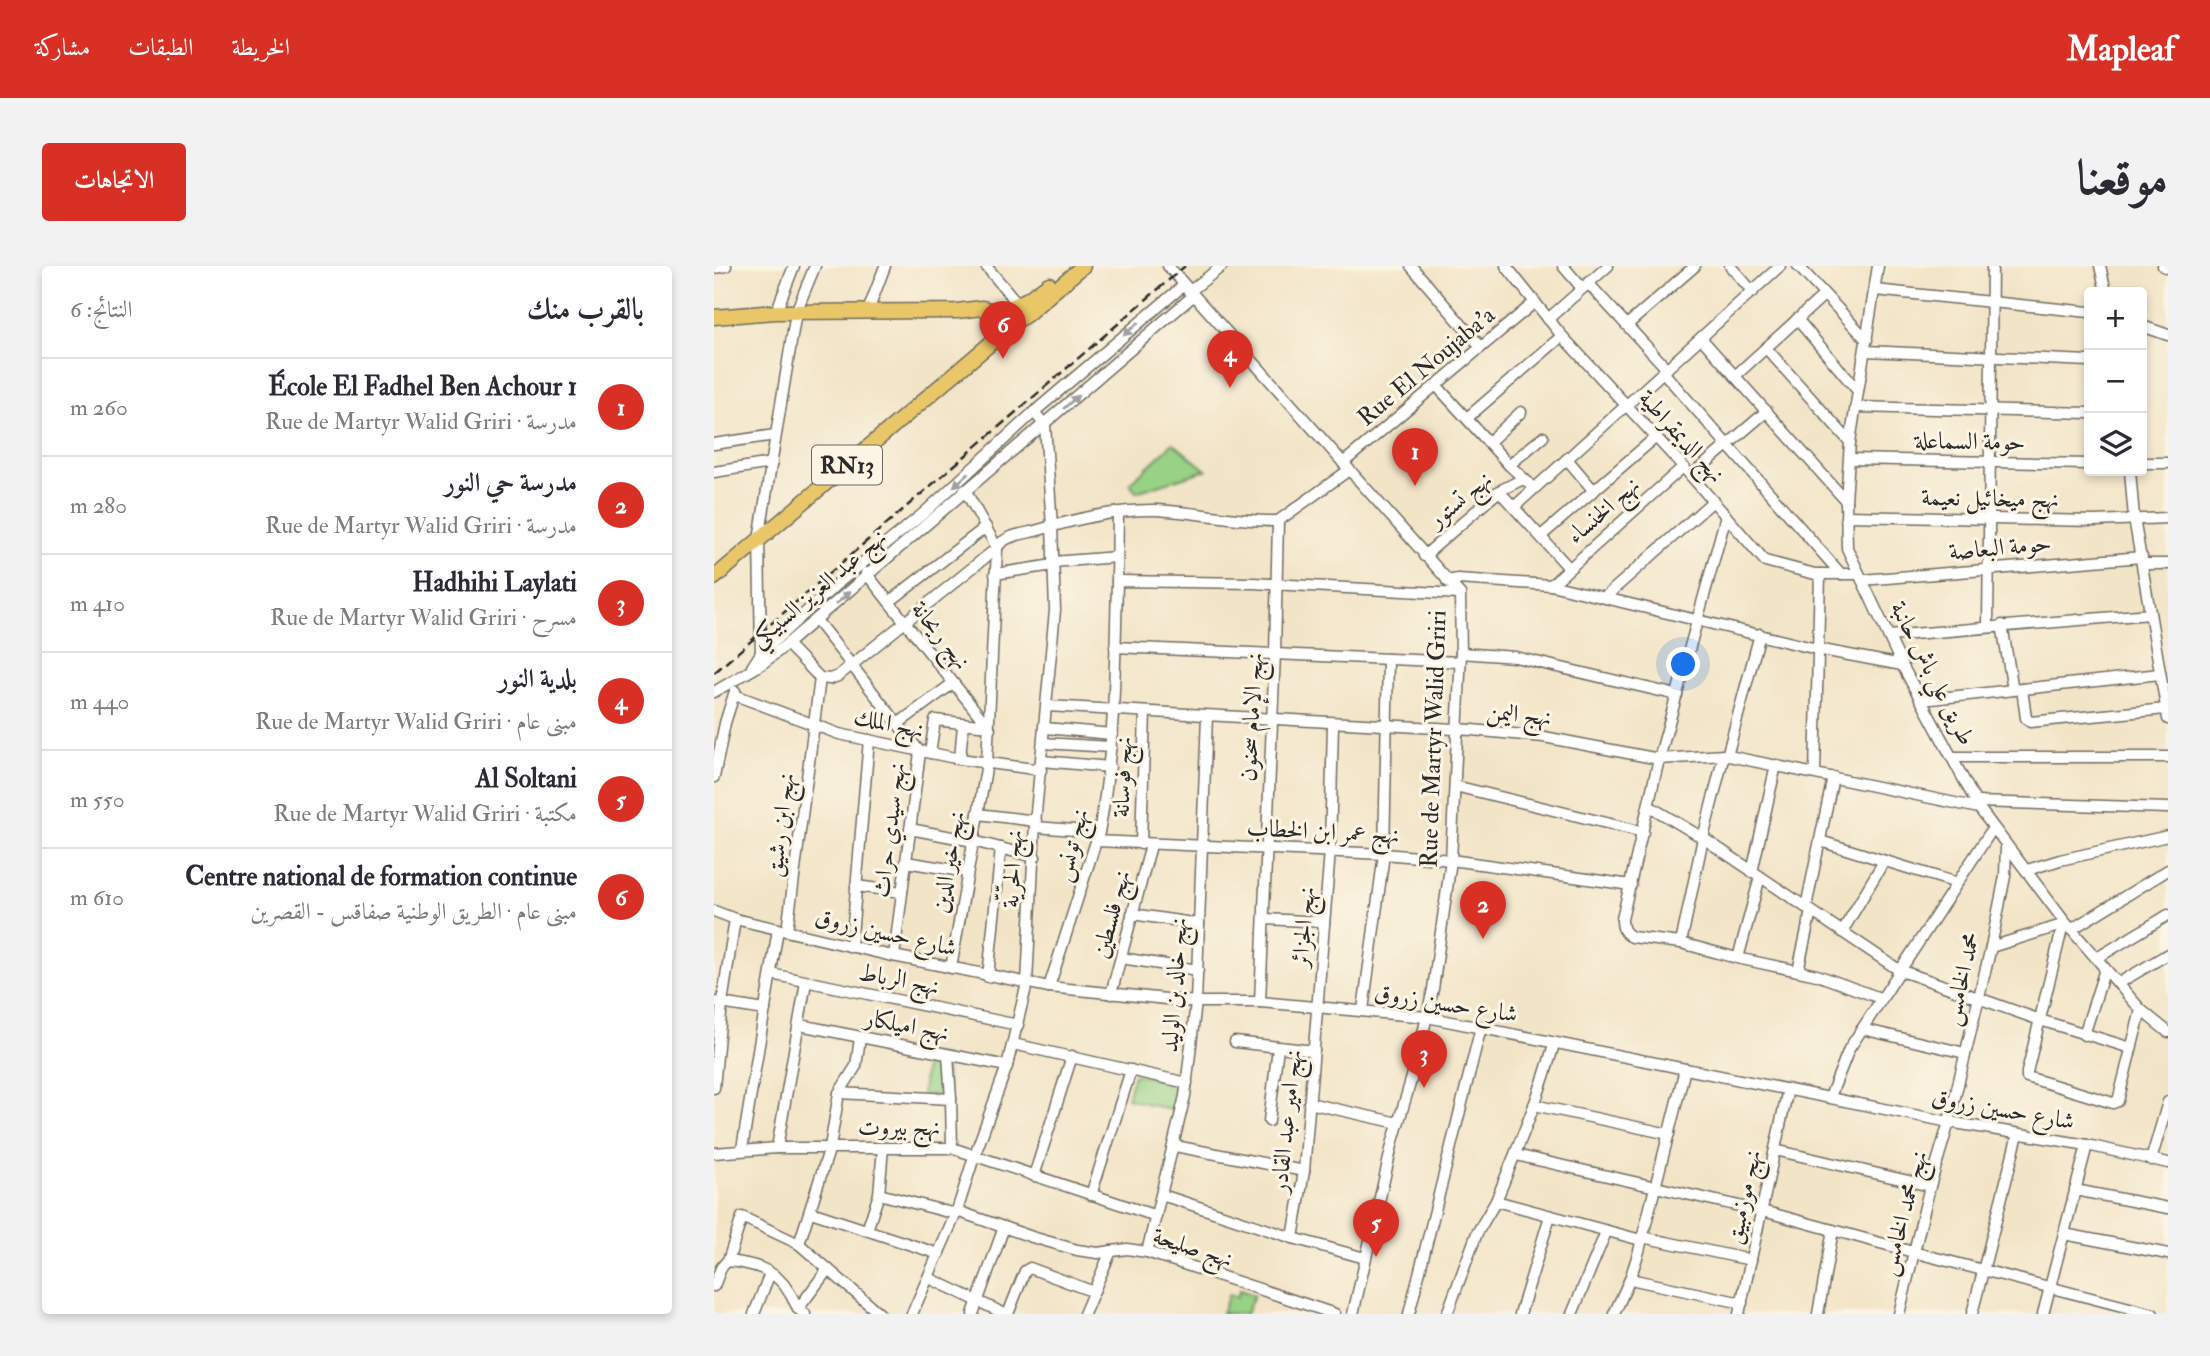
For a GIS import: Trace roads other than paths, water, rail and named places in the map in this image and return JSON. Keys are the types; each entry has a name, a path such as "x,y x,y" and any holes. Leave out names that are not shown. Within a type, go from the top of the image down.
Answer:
{"main road":[{"path":"714,317 776,312 957,311 982,307 1000,312 1034,295 1072,266"},
{"name":"RN13","path":"714,577 979,352 999,328 1026,315 1083,266"},
{"path":"957,311 999,328"},
{"name":"RN13","path":"999,328 990,319 1000,312"}],"street":[{"path":"714,268 726,266"},
{"path":"776,312 794,266"},
{"path":"761,659 759,539 796,312 815,266"},
{"path":"868,311 885,266"},
{"path":"986,266 1018,304"},
{"name":"Rue de Martyr Walid Griri","path":"1168,266 1460,594 1458,729 1451,860 1427,1017 1398,1123 1353,1314"},
{"name":"نهج عبد العزيز السبيكي","path":"714,692 750,670 860,565 923,513 1034,412 1222,266"},
{"path":"1411,266 1481,347"},
{"name":"نهج الديمقراطية","path":"1506,266 1562,335 1765,561 1819,574 1861,577"},
{"path":"1563,266 1627,325 1841,574"},
{"path":"1548,318 1608,266"},
{"path":"1627,325 1695,266"},
{"path":"1730,266 1753,292"},
{"path":"1514,507 1780,266"},
{"path":"1798,266 1810,272 1824,295 1867,346 1992,357 2084,361"},
{"name":"طريق علي باش حانبة","path":"1878,266 1850,442 1846,501 1847,548 1902,665 1993,828 2066,925 2141,1010 2168,1032"},
{"path":"1988,626 1992,266"},
{"path":"2100,266 2105,287"},
{"path":"2163,266 2168,268"},
{"path":"1875,290 2084,311"},
{"name":"نهج عبد العزيز السبيكي","path":"761,659 787,644 965,490 1045,425 1188,291"},
{"path":"1735,376 1824,295"},
{"name":"Rue El Noujaba'a","path":"1346,466 1436,384 1535,302"},
{"path":"1797,319 1858,391"},
{"path":"2147,328 2168,335"},
{"path":"1467,418 1562,335"},
{"path":"1701,338 1846,501"},
{"path":"1766,348 1850,442"},
{"path":"1436,384 1509,465 1534,488"},
{"path":"1857,407 2084,413"},
{"path":"1691,476 1767,411"},
{"path":"1034,412 1045,425"},
{"path":"1489,442 1521,412"},
{"name":"نهج الحرّيّة","path":"912,1314 957,1211 1007,1066 1027,983 1036,824 1055,610 1045,425"},
{"path":"714,444 775,435"},
{"path":"1509,465 1543,437"},
{"path":"1541,536 1656,437"},
{"path":"1567,459 1594,491"},
{"name":"حومة السماعلة","path":"1850,459 2084,464"},
{"path":"714,472 772,463"},
{"path":"2147,463 2168,463"},
{"path":"787,644 820,678 838,676 1003,541 1052,526 1144,510 1179,511 1225,519 1278,521 1346,466"},
{"name":"نهج الخنساء","path":"1551,585 1683,467"},
{"path":"2002,625 2017,690 2026,718 2030,722 2167,714 2134,518 2130,476"},
{"name":"نهج تستور","path":"1424,556 1499,491 1523,479"},
{"path":"965,490 997,548"},
{"path":"1499,491 1569,568"},
{"path":"1605,597 1713,501"},
{"name":"نهج تونس","path":"1049,987 1098,836 1110,767 1114,710 1118,513"},
{"path":"1726,516 1659,759 1622,927 1626,934 1632,937 1681,943 1817,975 1880,998"},
{"name":"نهج ميخائيل نعيمة","path":"1846,516 2095,521 2168,518"},
{"name":"نهج الإمام سحنون","path":"1260,1002 1278,521"},
{"path":"889,603 986,527"},
{"name":"نهج خير الدين","path":"951,968 987,763 997,548"},
{"path":"995,575 1053,563 1117,556"},
{"name":"حومة البعاصة","path":"1861,577 2142,561 2168,564"},
{"name":"نهج ريحانة","path":"860,565 989,728"},
{"path":"1815,773 1819,574"},
{"path":"1447,581 1458,579 1551,585 1818,649 1902,665"},
{"path":"1116,581 1277,584 1460,594"},
{"path":"1889,636 2150,614"},
{"path":"816,620 925,753"},
{"path":"1681,943 1703,838 1760,634"},
{"path":"1115,647 1388,659 1515,657 1677,695"},
{"path":"1363,1010 1384,854 1388,659"},
{"path":"714,777 737,677"},
{"name":"نهج ابن رشيق","path":"742,1149 771,974 783,930 820,678"},
{"path":"1922,700 2017,690 2163,680"},
{"path":"898,723 952,684"},
{"name":"نهج الملك","path":"735,695 839,734 925,753 987,763 1110,767"},
{"name":"نهج اليمن","path":"1047,706 1458,729 1544,737 1659,759 1726,755 1978,805 2168,808"},
{"name":"نهج فوسانة","path":"1145,712 1146,844"},
{"name":"نهج خالد بن الوليد","path":"1147,1252 1175,1146 1187,1083 1198,970 1208,716"},
{"name":"نهج سيدي حراث","path":"894,956 910,829 934,720 964,724"},
{"name":"نهج الجزائر","path":"1317,1007 1331,850 1333,723"},
{"path":"960,759 964,724 989,728"},
{"path":"1045,728 1112,734"},
{"path":"851,947 869,740"},
{"path":"1043,743 1111,747"},
{"path":"1953,757 2168,757"},
{"path":"1738,958 1776,765"},
{"path":"1798,971 1833,777"},
{"path":"1455,786 1643,832"},
{"path":"1648,806 1703,838 1899,970 2084,1035 2131,1048"},
{"path":"978,814 1036,824"},
{"name":"نهج عمر ابن الخطاب","path":"1036,824 1146,844 1384,854 1451,860 1631,884"},
{"path":"1830,1097 1843,1061 1880,998 1993,828"},
{"path":"910,829 1035,857"},
{"path":"2027,870 2168,836"},
{"path":"1820,841 1957,883"},
{"name":"نهج فلسطين","path":"1111,994 1132,914 1146,844"},
{"name":"محمد الخامس","path":"1949,1122 1991,947 2005,876 2006,845"},
{"path":"988,976 1001,848"},
{"path":"1842,932 1884,861"},
{"path":"906,862 967,872"},
{"path":"1991,947 2066,925 2168,870"},
{"path":"856,886 902,892"},
{"name":"شارع حسين زروق","path":"714,911 735,919 851,947 1049,987 1196,1002 1260,1002 1427,1017 1949,1122 2087,1145 2168,1163"},
{"path":"1132,914 1199,924"},
{"path":"2096,958 2168,915"},
{"path":"714,1088 718,1002 735,919"},
{"path":"1265,919 1324,922"},
{"path":"2066,925 2026,1072 2029,1079 2116,1103 2120,1097 2141,1010"},
{"path":"2119,983 2168,954"},
{"path":"1121,958 1198,970"},
{"path":"2084,1035 2105,969"},
{"name":"نهج الرباط","path":"771,974 1018,1025"},
{"path":"777,1148 806,982"},
{"path":"718,1002 765,1010"},
{"name":"نهج امير عبد القادر","path":"1293,1238 1304,1171 1317,1007"},
{"name":"نهج اميلكار","path":"800,1025 1007,1066"},
{"path":"1409,1314 1480,1027"},
{"path":"1862,1029 1965,1053"},
{"path":"799,1244 830,1147 839,1093 856,1066 860,1038"},
{"path":"1235,1042 1314,1051"},
{"path":"1013,1044 1187,1083"},
{"path":"1447,1314 1477,1233 1496,1201 1516,1155 1554,1044"},
{"path":"1269,1121 1278,1047"},
{"path":"948,1055 952,1148"},
{"path":"1034,1175 1072,1056"},
{"path":"1615,1314 1630,1279 1685,1069"},
{"path":"1091,1195 1131,1070"},
{"name":"نهج موزمبيق","path":"1740,1308 1788,1089"},
{"path":"839,1093 951,1099"},
{"path":"2151,1160 2168,1102"},
{"path":"1309,1103 1398,1123"},
{"path":"1534,1105 1669,1134"},
{"name":"نهج محمد الخامس","path":"1899,1314 1930,1186 1949,1122"},
{"path":"1972,1314 2018,1134"},
{"path":"2043,1314 2087,1145"},
{"path":"1175,1146 1304,1171"},
{"name":"نهج بيروت","path":"714,1153 777,1148 952,1148 1157,1216"},
{"path":"867,1230 879,1195 883,1148"},
{"path":"1775,1150 1930,1186"},
{"path":"1516,1155 1762,1211 2153,1314"},
{"path":"2076,1189 2168,1208"},
{"name":"نهج صليحة","path":"879,1195 952,1213 957,1211 1077,1250 1098,1253 1127,1250 1147,1252 1335,1314"},
{"path":"1162,1195 1293,1238 1366,1258"},
{"path":"1496,1201 1606,1232 1751,1260"},
{"path":"811,1212 939,1254"},
{"path":"1520,1314 1550,1216"},
{"path":"714,1286 721,1268 728,1261 742,1217 799,1244 880,1314"},
{"path":"973,1314 1004,1227"},
{"path":"1818,1314 1833,1230"},
{"path":"1572,1314 1606,1232"},
{"path":"2064,1234 2168,1254"},
{"path":"1086,1313 1111,1251"},
{"path":"728,1261 756,1265 770,1273 788,1290 802,1312 828,1269"},
{"path":"929,1278 1007,1314 1027,1268 1094,1292"},
{"path":"754,1314 770,1273"},
{"path":"1630,1279 1740,1308"},
{"path":"2102,1314 2106,1302"}],"railway":[{"path":"714,673 1185,266"}],"place":[{"name":"Centre national de formation continue","path":"1003,359"},
{"name":"بلدية النور","path":"1230,388"},
{"name":"École El Fadhel Ben Achour 1","path":"1415,486"},
{"name":"مدرسة حي النور","path":"1483,939"},
{"name":"Hadhihi Laylati","path":"1424,1088"},
{"name":"Al Soltani","path":"1376,1257"}]}
